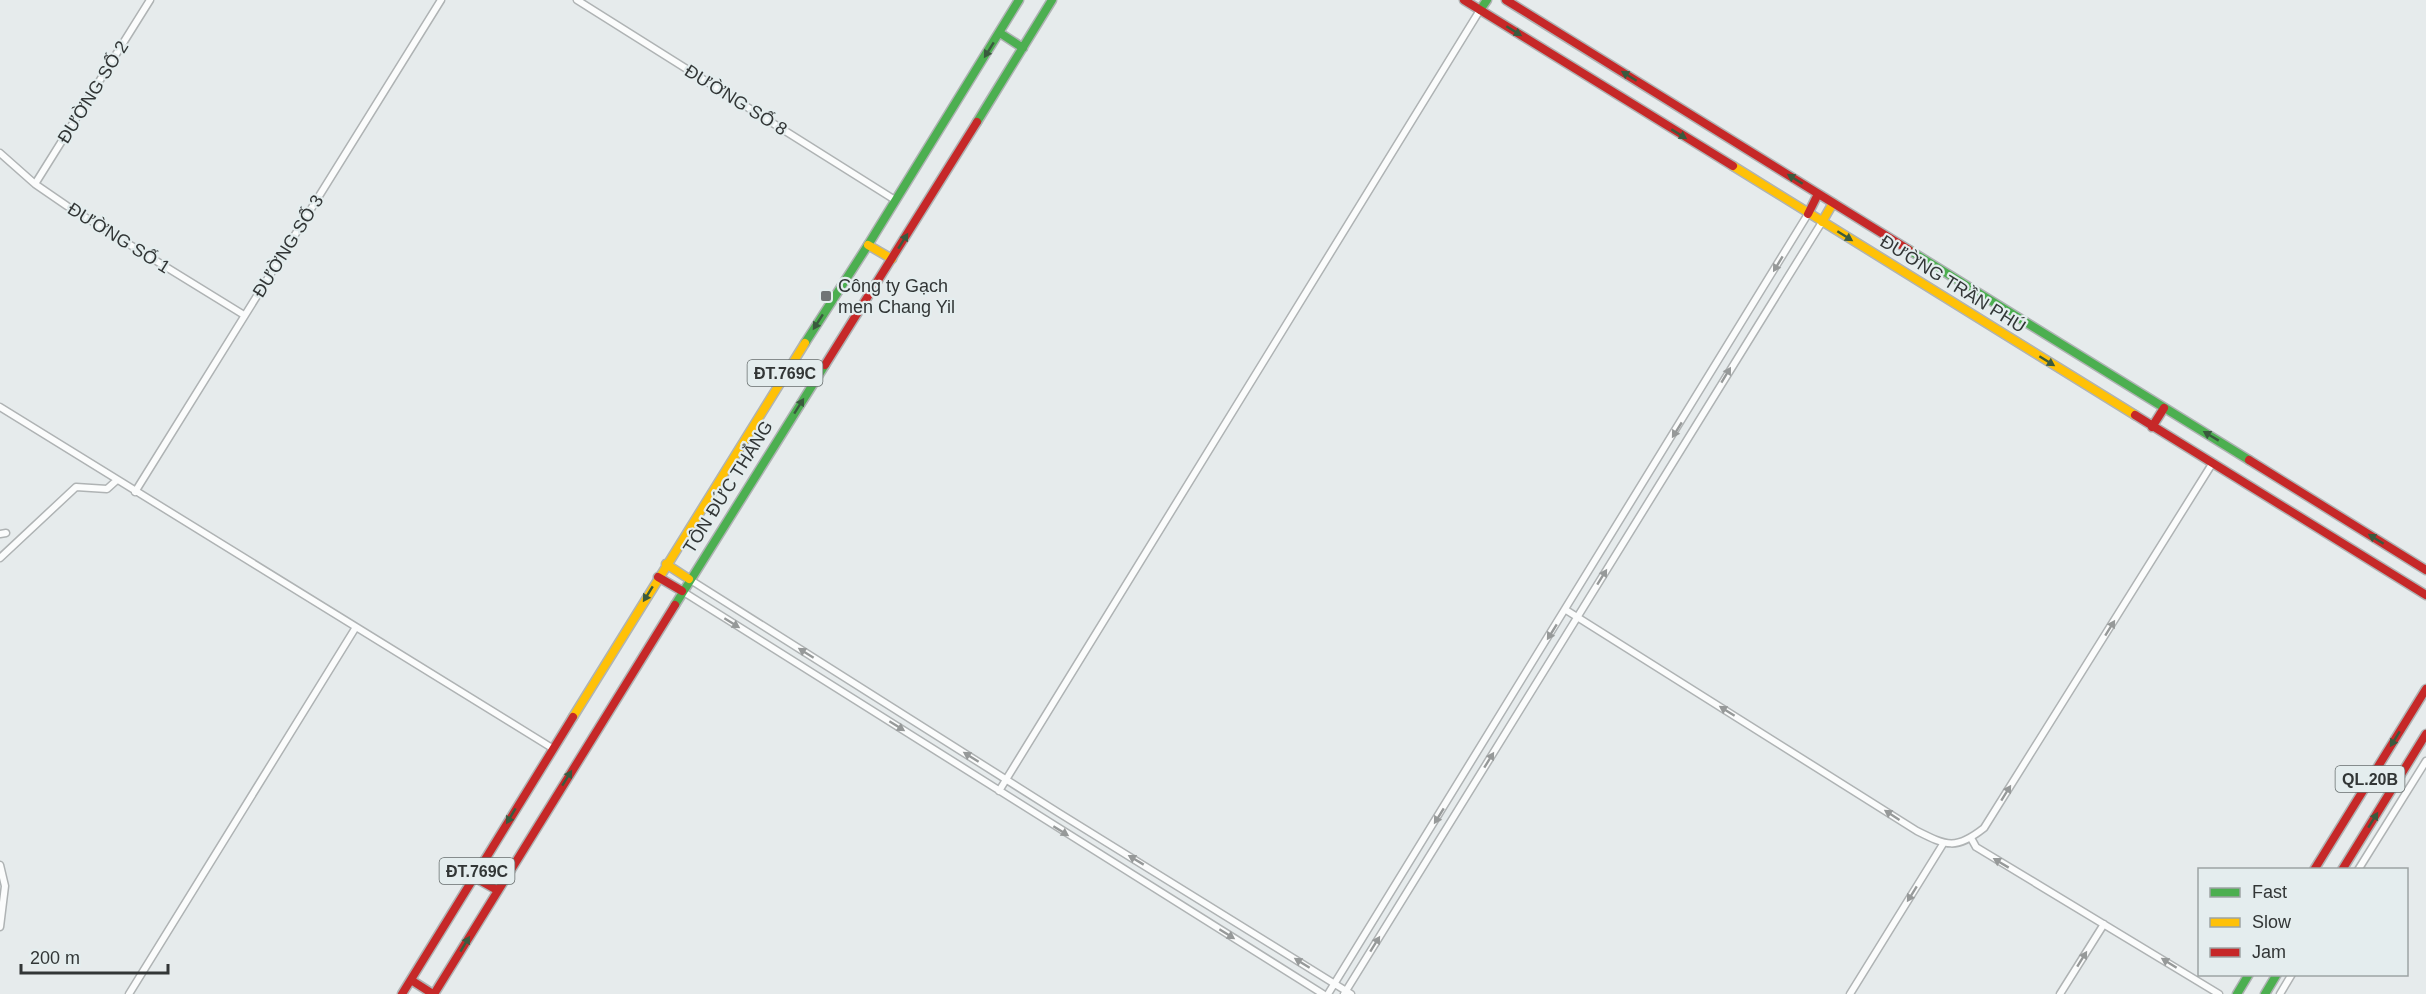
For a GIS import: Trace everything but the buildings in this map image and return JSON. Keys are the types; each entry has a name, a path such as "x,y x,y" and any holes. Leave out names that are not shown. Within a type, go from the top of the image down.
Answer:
{"main road":[{"name":"TÔN ĐỨC THẮNG","path":"402,994 666,564 868,245 1019,0"},
{"name":"TÔN ĐỨC THẮNG","path":"434,994 689,579 892,259 1052,0"},
{"name":"ĐƯỜNG TRẦN PHÚ","path":"1464,0 2426,595"},
{"path":"1480,10 1487,0"},
{"name":"ĐƯỜNG TRẦN PHÚ","path":"1506,0 2426,570"},
{"path":"1000,33 1023,48"},
{"path":"1808,214 1818,194"},
{"path":"1822,222 1833,203"},
{"path":"868,245 892,259"},
{"path":"2152,427 2164,408"},
{"path":"666,564 689,579"},
{"path":"658,577 682,591"},
{"name":"QL.20B","path":"2315,868 2426,689"},
{"name":"QL.20B","path":"2343,868 2426,734"},
{"path":"474,877 497,890"},
{"path":"2237,994 2248,976"},
{"path":"2265,994 2276,976"},
{"path":"411,980 434,994"}],"street":[{"name":"ĐƯỜNG SỐ 2","path":"35,184 150,0"},
{"name":"ĐƯỜNG SỐ 3","path":"135,492 441,0"},
{"name":"ĐƯỜNG SỐ 8","path":"577,0 895,200"},
{"path":"999,791 1480,10"},
{"name":"ĐƯỜNG SỐ 1","path":"0,153 35,184 100,227 244,315"},
{"path":"1328,994 1808,214"},
{"path":"689,579 1347,993 1822,222"},
{"path":"1693,404 1705,410"},
{"path":"0,407 552,748"},
{"path":"1566,610 1917,831 1943,844 1959,842 1971,838 1984,828 2212,464"},
{"path":"0,558 76,487 107,489 117,480"},
{"path":"682,591 1323,994"},
{"path":"129,994 356,627"},
{"path":"856,701 864,689"},
{"path":"2359,868 2426,761"},
{"path":"1453,792 1465,799"},
{"path":"1971,838 1976,848 2219,994"},
{"path":"1850,994 1943,844"},
{"path":"0,865 5,886 0,927"},
{"path":"1166,897 1175,884"},
{"path":"2060,994 2104,924"},
{"path":"2280,994 2291,976"}],"traffic: fast":[{"path":"805,343 1019,0"},
{"path":"977,122 1052,0"},
{"path":"1480,10 1487,0"},
{"path":"1000,33 1023,48"},
{"path":"1909,250 2249,460"},
{"path":"675,605 825,365"},
{"path":"2237,994 2248,976"},
{"path":"2265,994 2276,976"}],"traffic: slow":[{"path":"1733,166 2135,415"},
{"path":"1822,222 1833,203"},
{"path":"868,245 892,259"},
{"path":"573,717 805,343"},
{"path":"666,564 689,579"}],"traffic: jam":[{"path":"1464,0 1733,166"},
{"path":"1506,0 1909,250"},
{"path":"825,365 977,122"},
{"path":"1808,214 1818,194"},
{"path":"2152,427 2164,408"},
{"path":"2135,415 2426,595"},
{"path":"2249,460 2426,570"},
{"path":"658,577 682,591"},
{"path":"434,994 675,605"},
{"path":"2315,868 2426,689"},
{"path":"402,994 573,717"},
{"path":"2343,868 2426,734"},
{"path":"474,877 497,890"},
{"path":"411,980 433,994"}],"place":[{"name":"Công ty Gạch men Chang Yil","path":"826,296"}]}
